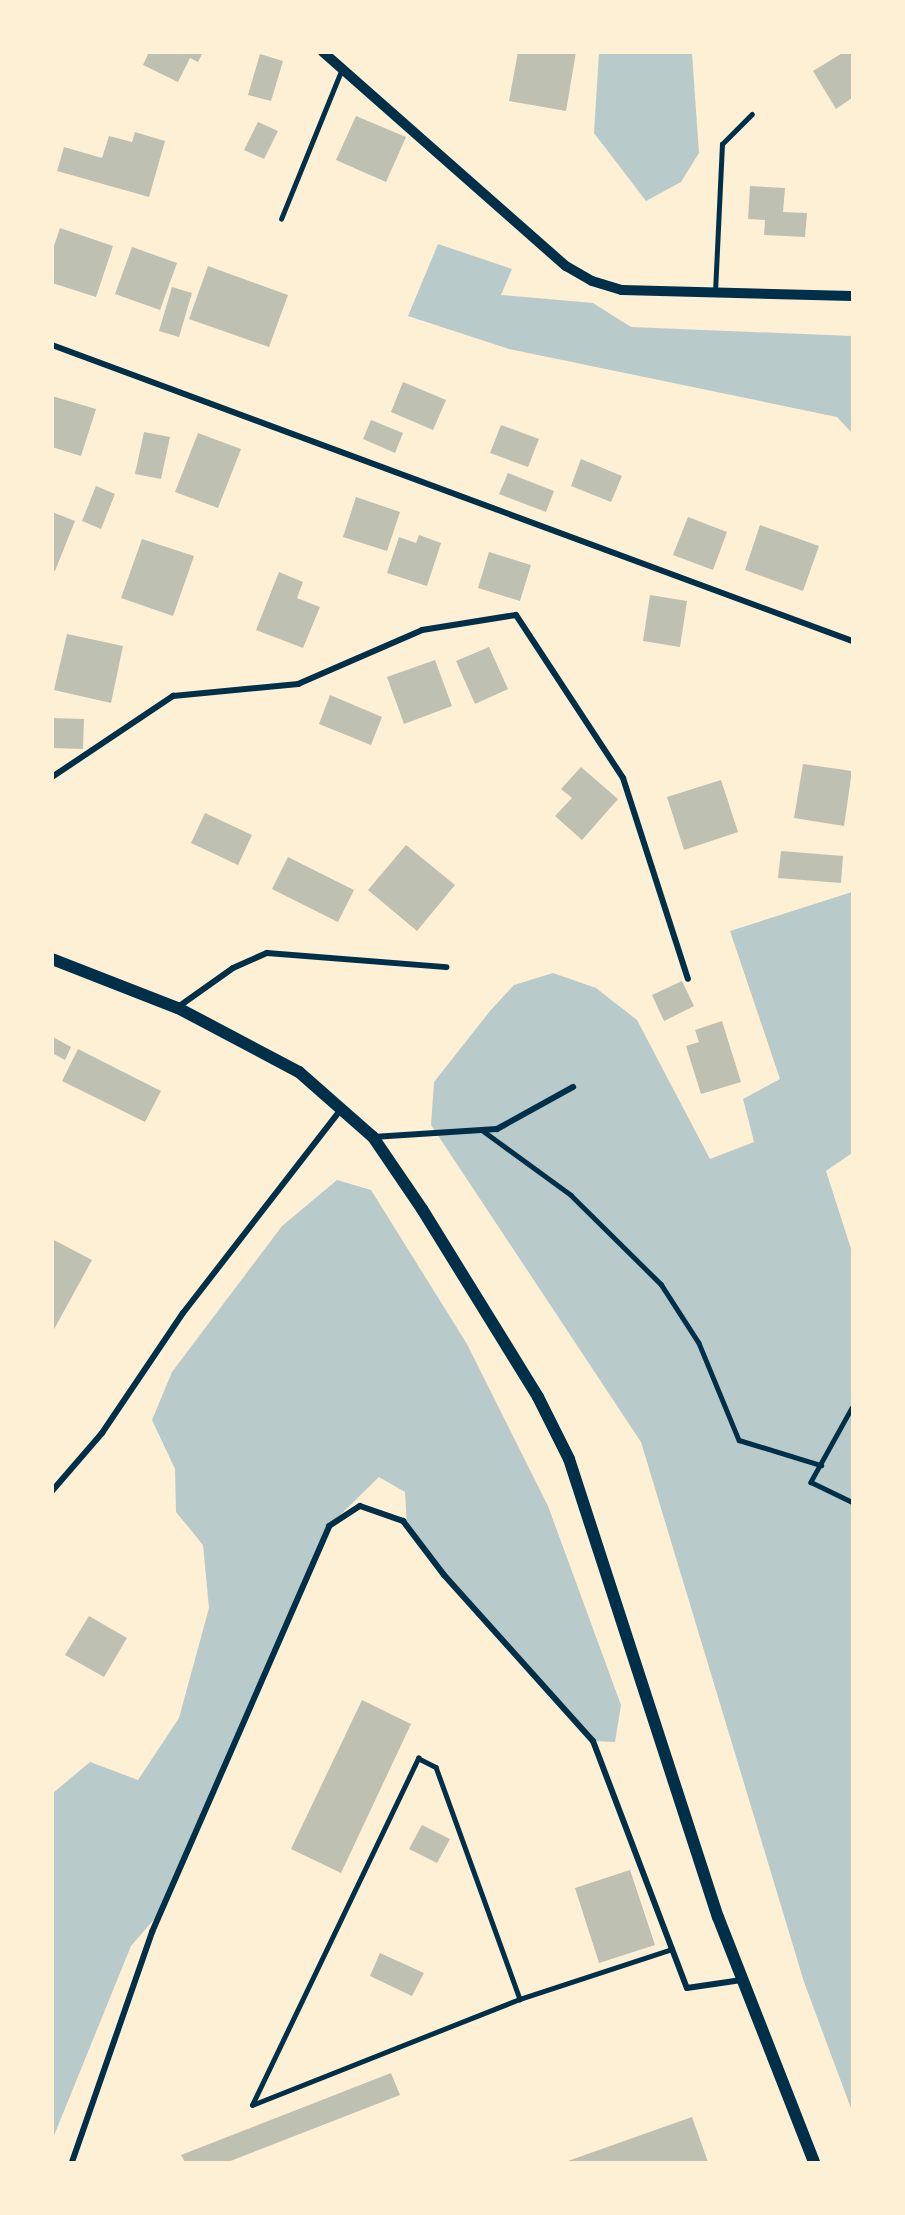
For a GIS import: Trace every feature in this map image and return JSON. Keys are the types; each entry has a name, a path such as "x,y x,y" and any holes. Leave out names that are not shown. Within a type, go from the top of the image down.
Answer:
{"main road":[{"path":"52,959 178,1008 246,1039 344,1106 373,1137 538,1397 569,1459 741,1980 814,2163"}],"street":[{"path":"323,52 566,266 621,290 852,296"},
{"path":"52,345 852,641"},
{"path":"52,777 173,696 298,684 422,630 516,615 623,778 688,979"},
{"path":"178,1008 233,968 267,953 447,967"},
{"path":"373,1137 497,1129 573,1087"},
{"path":"52,1491 102,1433 183,1313 344,1106"},
{"path":"72,2163 152,1932 329,1526 360,1506 403,1521 444,1575 593,1741 687,1988 741,1980"}],"lane":[{"path":"280,219 342,69"},
{"path":"715,292 722,144 752,114"},
{"path":"482,1130 571,1195 661,1284 699,1343 739,1440 821,1465"},
{"path":"852,1408 811,1482 852,1502"},
{"path":"520,1999 436,1767 418,1758 252,2105 520,1999 672,1948"}],"shaded area":[{"path":"599,53 692,53 699,153 681,182 646,201 594,133"},
{"path":"438,244 512,269 501,295 593,303 631,327 852,336 852,433 837,417 509,349 408,316"},
{"path":"852,892 852,1153 826,1171 852,1252 852,2111 804,1982 641,1442 431,1125 434,1082 490,1011 514,985 553,973 596,988 637,1020 710,1159 754,1142 743,1099 780,1079 730,931"},
{"path":"337,1180 371,1190 467,1344 548,1506 621,1705 615,1742 593,1741 444,1575 407,1526 405,1492 379,1477 329,1526 163,1909 131,1946 53,2138 53,1793 90,1762 138,1780 179,1718 209,1608 203,1545 176,1512 175,1469 152,1420 172,1372 282,1226"}],"building":[{"path":"149,52 203,52 198,62 190,58 178,82 143,65"},
{"path":"518,52 576,52 566,111 509,101"},
{"path":"844,52 852,52 852,98 836,109 813,71"},
{"path":"260,54 283,61 271,101 248,95"},
{"path":"356,116 406,137 386,182 336,160"},
{"path":"258,122 278,131 264,159 244,150"},
{"path":"135,132 165,141 149,197 57,171 64,147 102,158 109,136 132,142"},
{"path":"750,186 785,188 783,212 807,213 805,237 764,235 765,220 748,219"},
{"path":"60,228 113,246 96,297 52,283 52,252"},
{"path":"132,247 177,263 160,310 115,294"},
{"path":"208,266 288,295 269,347 189,319"},
{"path":"172,287 192,293 179,337 159,331"},
{"path":"403,382 446,400 433,430 391,412"},
{"path":"52,396 96,409 81,456 52,447"},
{"path":"371,420 403,433 395,453 363,439"},
{"path":"501,425 539,439 528,467 490,453"},
{"path":"144,432 170,437 161,479 135,474"},
{"path":"198,433 241,449 218,508 175,492"},
{"path":"581,459 622,476 611,502 571,486"},
{"path":"508,473 554,491 546,512 499,494"},
{"path":"96,486 115,494 101,529 82,521"},
{"path":"356,497 400,512 387,551 343,537"},
{"path":"52,512 75,521 55,571 52,570"},
{"path":"688,517 727,532 713,570 673,555"},
{"path":"760,525 819,546 803,591 745,570"},
{"path":"419,535 441,543 427,586 387,573 399,537 416,543"},
{"path":"142,539 194,556 173,616 121,598"},
{"path":"489,552 531,565 520,601 478,588"},
{"path":"279,572 303,582 297,598 320,607 303,648 256,630"},
{"path":"650,595 687,601 680,647 643,641"},
{"path":"67,634 123,646 111,703 54,690"},
{"path":"489,647 508,689 475,704 456,661"},
{"path":"435,660 452,706 404,724 387,677"},
{"path":"330,695 382,717 371,745 319,724"},
{"path":"52,718 84,719 83,749 52,748"},
{"path":"803,764 852,771 844,826 794,818"},
{"path":"581,767 618,799 582,840 555,816 572,798 561,789"},
{"path":"721,780 738,832 684,850 667,797"},
{"path":"205,813 252,835 238,865 191,843"},
{"path":"406,845 455,885 417,931 368,890"},
{"path":"781,851 843,856 841,883 778,878"},
{"path":"288,857 354,890 338,922 272,889"},
{"path":"682,981 694,1006 664,1021 652,995"},
{"path":"722,1021 741,1082 701,1094 686,1046 699,1042 695,1030"},
{"path":"53,1037 71,1047 65,1060 52,1053"},
{"path":"78,1049 161,1091 145,1122 62,1081"},
{"path":"52,1239 92,1260 52,1333"},
{"path":"89,1616 127,1638 104,1677 65,1655"},
{"path":"362,1700 411,1724 341,1873 291,1849"},
{"path":"422,1825 450,1839 437,1863 409,1849"},
{"path":"630,1870 655,1945 599,1963 575,1888"},
{"path":"380,1953 424,1973 412,1996 370,1976"},
{"path":"391,2073 400,2095 228,2162 185,2162 181,2155"},
{"path":"692,2117 708,2162 565,2162"}]}
